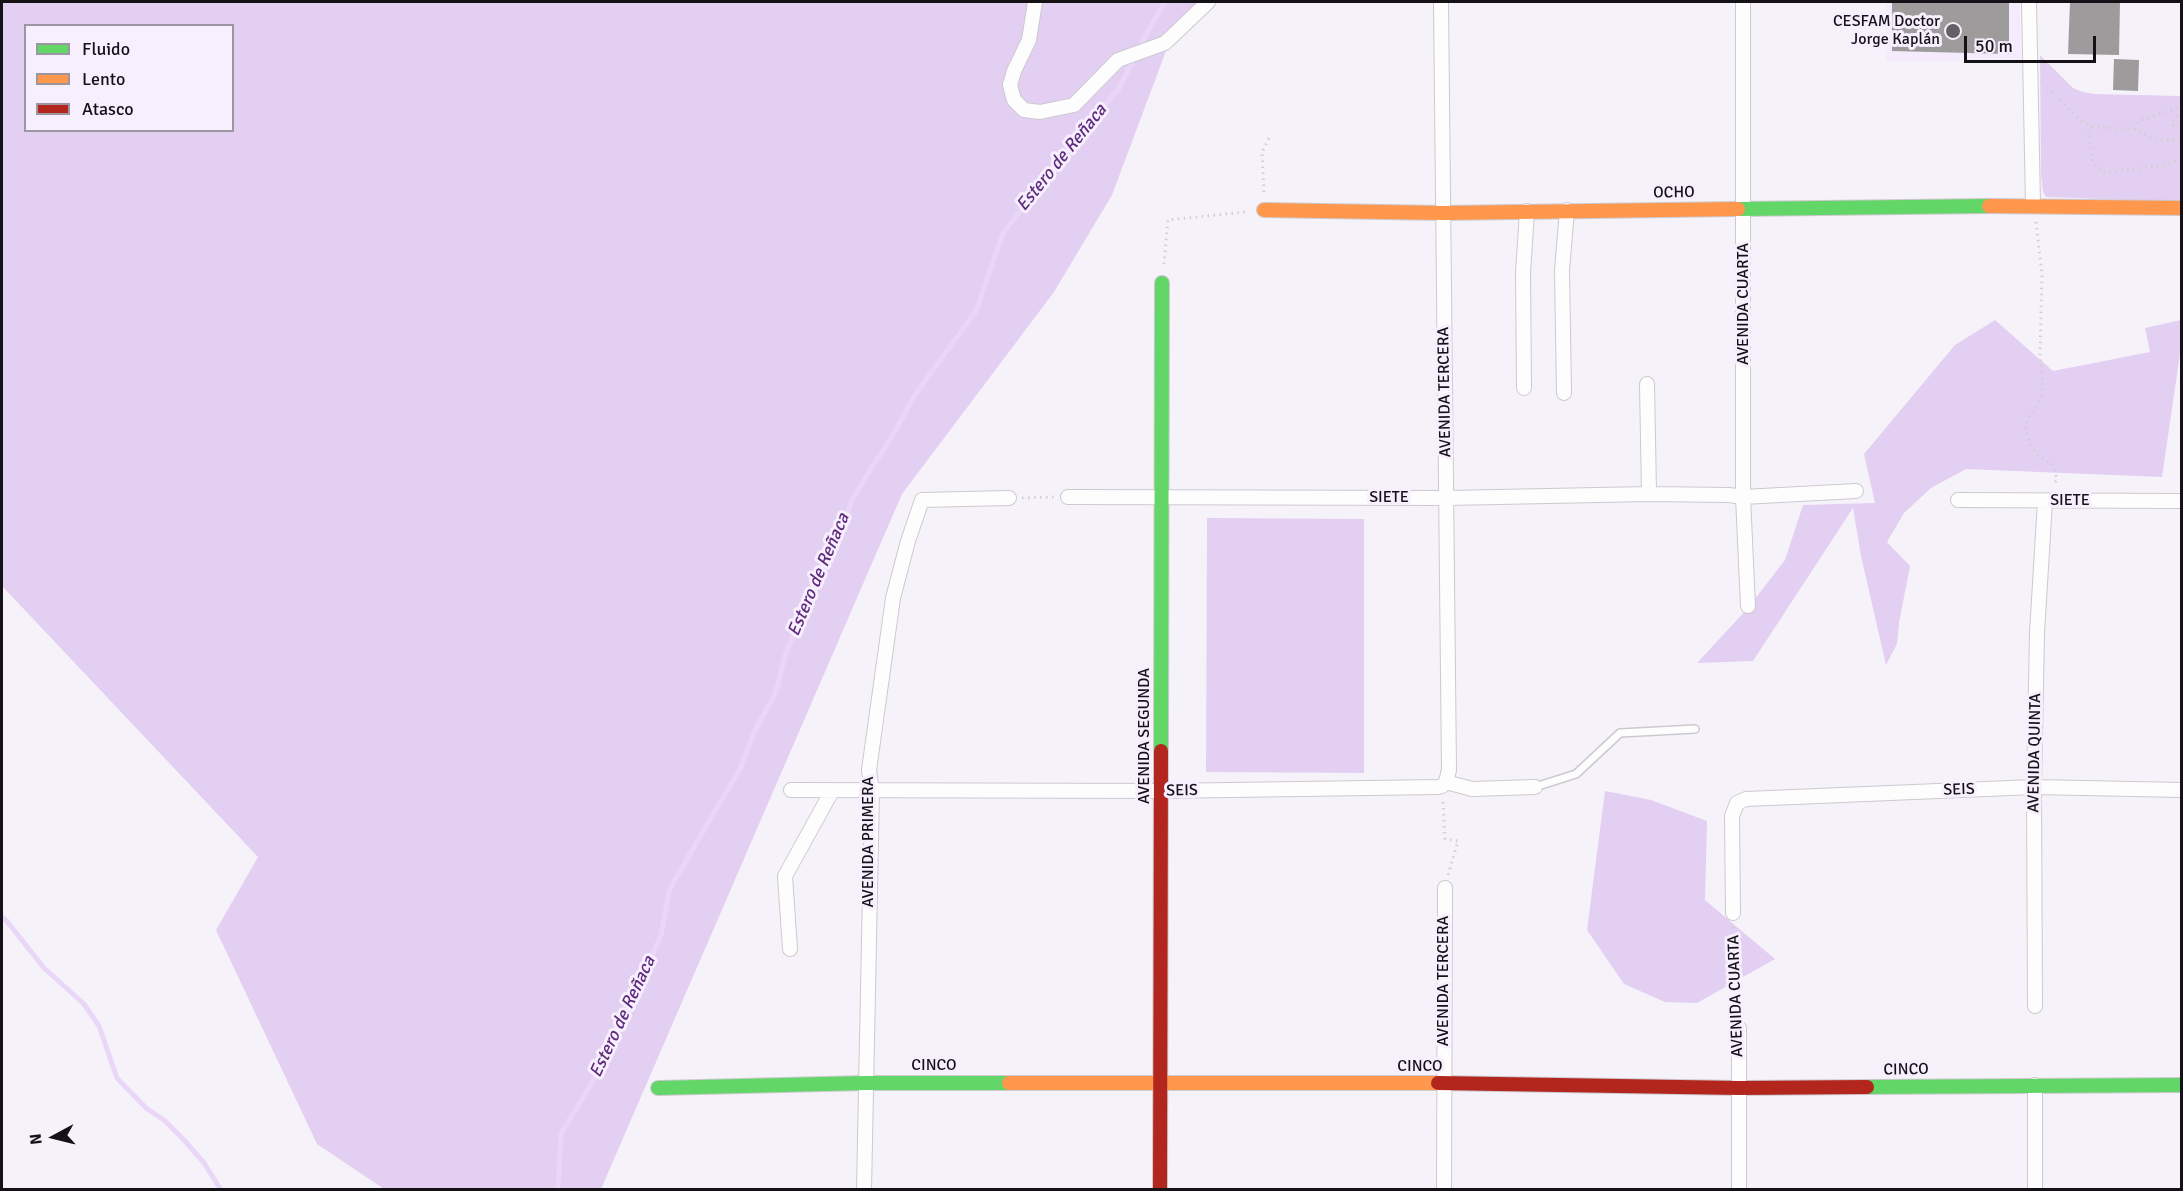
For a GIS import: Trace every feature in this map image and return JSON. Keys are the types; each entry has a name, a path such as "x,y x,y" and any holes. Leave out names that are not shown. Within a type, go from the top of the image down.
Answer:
{"street":[{"path":"1035,2 1029,40 1014,71 1011,85 1014,100 1024,110 1040,112 1074,105 1118,60 1165,43 1208,2"},
{"name":"AVENIDA TERCERA","path":"1441,2 1449,770 1444,784"},
{"name":"AVENIDA CUARTA","path":"1743,2 1743,497 1748,606"},
{"path":"2029,2 2033,205"},
{"name":"OCHO","path":"1264,210 1443,213 2033,205 2181,208"},
{"path":"1564,393 1562,270 1567,210"},
{"path":"1524,388 1523,273 1527,211"},
{"name":"AVENIDA SEGUNDA","path":"1160,1190 1162,283"},
{"path":"1647,384 1649,494"},
{"name":"SIETE","path":"1068,497 1447,498 1649,494 1743,497 1856,491"},
{"name":"AVENIDA PRIMERA","path":"864,1190 872,791 869,770 893,598 922,500 1009,498"},
{"name":"SIETE","path":"1958,500 2181,501"},
{"name":"AVENIDA QUINTA","path":"2034,1006 2037,633 2045,501"},
{"name":"SEIS","path":"790,790 1161,791 1444,784 1472,789 1535,787"},
{"name":"SEIS","path":"1737,803 1746,799 2034,787 2181,790"},
{"path":"790,949 784,876 832,791"},
{"name":"AVENIDA CUARTA","path":"1732,913 1732,816 1737,803"},
{"name":"AVENIDA TERCERA","path":"1444,1190 1445,888"},
{"name":"AVENIDA CUARTA","path":"1739,1028 1739,1190"},
{"name":"CINCO","path":"658,1088 866,1083 1161,1082 1444,1083 1739,1088 2181,1085"},
{"path":"2035,1085 2035,1190"}],"lane":[{"path":"1535,787 1576,774 1620,733 1695,729"}],"path":[{"path":"2031,70 2080,120 2092,127 2135,129 2155,139 2181,141"},
{"path":"2135,129 2140,120 2181,107"},
{"path":"2181,112 2171,122 2174,126 2181,120"},
{"path":"2087,124 2092,162 2102,173 2164,165 2181,159"},
{"path":"1162,283 1168,220 1264,210 1262,152 1270,135"},
{"path":"2033,205 2042,273 2040,354 2043,383 2041,398 2025,427 2036,454 2053,465 2056,472 2057,479 2045,501"},
{"path":"1009,498 1068,497"},
{"path":"1444,784 1444,839 1458,841 1445,888"},
{"name":"AVENIDA CUARTA","path":"1732,913 1739,1028"}],"shaded area":[{"path":"2,2 1203,2 1169,43 1112,195 1054,292 902,494 601,1189 384,1189 317,1144 216,930 258,857 2,586"},
{"name":"CESFAM Doctor Jorge Kaplán","path":"1886,2 2020,2 2020,61 1886,61"},
{"path":"2040,55 2073,88 2083,92 2181,96 2181,202 2046,197 2043,192 2041,175"},
{"path":"1995,320 2053,371 2150,352 2145,328 2181,320 2181,347 2162,477 1966,469 1931,488 1904,513 1887,542 1910,566 1897,644 1886,665 1861,556 1853,508 1753,661 1697,663 1748,608 1785,560 1803,505 1875,503 1864,454 1955,345"},
{"path":"1207,518 1364,519 1364,773 1206,772"},
{"path":"1605,791 1651,800 1707,821 1705,900 1775,959 1697,1003 1665,1002 1624,984 1587,930"}],"building":[{"name":"CESFAM Doctor Jorge Kaplán","path":"1892,2 2009,2 2009,54 1892,51"},
{"path":"2070,2 2120,2 2119,55 2068,54"},
{"path":"2114,59 2139,60 2138,91 2113,90"}],"waterway":[{"name":"Estero de Reñaca","path":"558,1190 561,1133 603,1065 646,971 661,935 670,888 741,767 755,730 775,695 786,653 813,585 846,521 852,499 917,392 976,311 1003,233 1046,178 1068,145 1118,90 1165,2"},
{"path":"2,917 44,968 84,1004 99,1026 117,1078 146,1108 164,1120 184,1140 204,1163 221,1190"}],"traffic: fast":[{"path":"1738,209 1989,206"},
{"path":"1161,751 1162,283"},
{"path":"658,1088 866,1083 1009,1083"},
{"path":"1867,1087 2182,1085"}],"traffic: slow":[{"path":"1989,206 2182,208"},
{"path":"1264,210 1443,213 1738,209"},
{"path":"1009,1083 1438,1083"}],"traffic: jam":[{"path":"1160,1190 1161,751"},
{"path":"1438,1083 1739,1088 1867,1087"}],"place":[{"name":"CESFAM Doctor Jorge Kaplán","path":"1953,31"}]}
